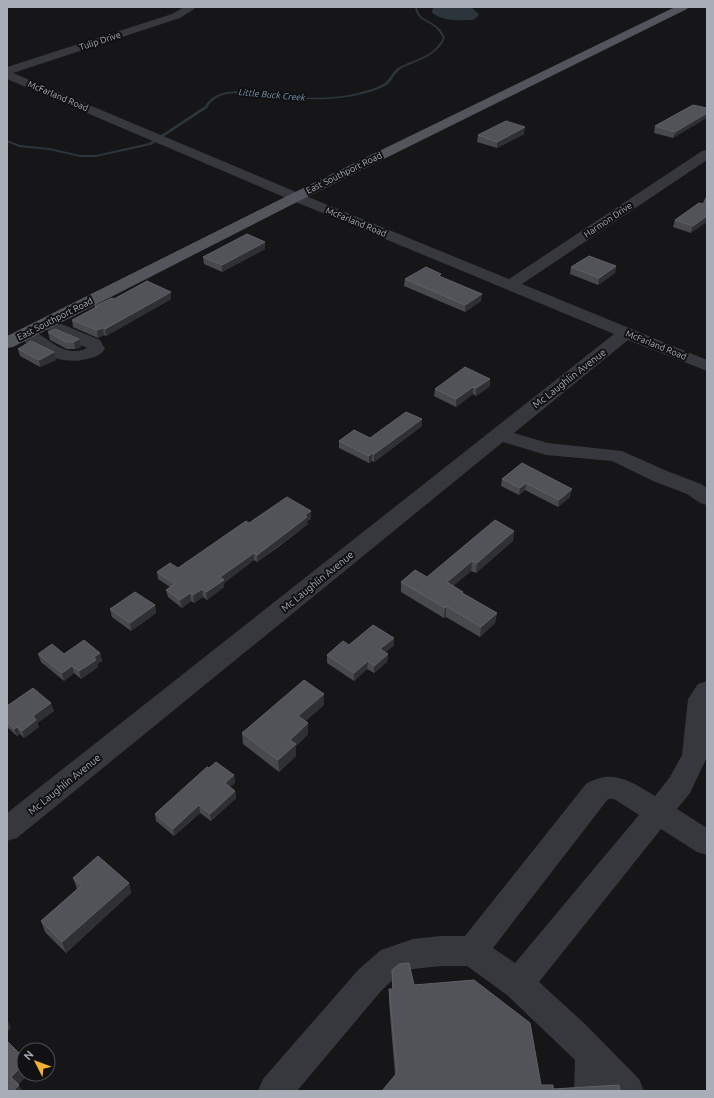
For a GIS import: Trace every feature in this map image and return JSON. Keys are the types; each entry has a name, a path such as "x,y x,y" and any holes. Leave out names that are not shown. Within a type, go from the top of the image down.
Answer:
{"main road":[{"name":"East Southport Road","path":"7,343 296,197 683,7"}],"street":[{"name":"Tulip Drive","path":"7,71 164,20 192,7"},
{"name":"McFarland Road","path":"7,74 178,148 707,366"},
{"name":"Harmon Drive","path":"510,285 707,154"},
{"path":"25,334 57,354 67,357 78,357 90,353 96,349 96,346 90,342 47,323"},
{"name":"Mc Laughlin Avenue","path":"7,829 626,333"},
{"path":"499,434 546,449 615,455 660,476 694,489 707,498"},
{"path":"518,984 680,785 695,755 701,699 707,691"},
{"path":"472,951 596,792 604,787 613,786 622,790 707,843"},
{"path":"275,1091 370,980 392,960 413,954 441,951 472,951 518,984 575,1036 627,1091"},
{"path":"591,1091 592,1054"}],"shaded area":[{"path":"433,7 471,7 479,14 473,20 447,19 432,13"}],"building":[{"path":"693,105 707,108 707,113 675,132 655,126"},
{"path":"506,121 525,127 497,142 478,135"},
{"path":"707,196 707,216 693,226 675,220 699,203 703,204"},
{"path":"247,234 265,242 222,265 203,257"},
{"path":"589,256 616,266 599,278 571,267"},
{"path":"426,267 441,274 439,276 482,294 465,305 405,279"},
{"path":"147,281 171,292 105,329 103,328 97,330 72,320 97,307 95,306 112,298 114,299"},
{"path":"55,329 79,339 74,342 66,342 48,332"},
{"path":"31,341 54,352 39,360 18,349"},
{"path":"465,367 490,379 476,388 473,387 456,399 435,389"},
{"path":"406,412 422,419 374,454 372,453 369,456 339,441 354,430 370,438"},
{"path":"522,463 572,489 559,500 526,483 520,488 502,479"},
{"path":"287,497 311,511 305,515 307,517 257,555 254,553 220,577 224,580 206,592 202,589 193,595 190,593 180,600 166,590 175,584 157,572 170,563 178,568 246,521 249,523"},
{"path":"495,520 514,531 477,563 472,561 447,582 463,592 462,593 497,613 481,627 401,582 415,570 427,577"},
{"path":"135,592 155,605 130,623 110,609"},
{"path":"373,625 394,638 380,649 388,654 374,666 368,661 354,673 327,655 343,641 349,645"},
{"path":"84,640 100,653 94,657 96,660 79,671 72,666 62,673 38,654 52,644 64,654"},
{"path":"304,680 324,694 298,716 308,723 290,740 296,744 278,760 242,733"},
{"path":"33,688 51,703 33,716 36,720 22,731 17,727 14,729 7,722 7,706"},
{"path":"216,762 234,775 225,783 235,791 210,814 199,805 173,829 155,814 207,767 209,768"},
{"path":"98,856 129,883 62,942 41,921 81,886 73,878"},
{"path":"409,963 414,985 474,980 530,1023 541,1085 553,1085 553,1089 619,1085 620,1091 382,1091 397,1073 389,989 393,989 392,970 399,964"},
{"path":"7,1041 16,1050 16,1072 11,1077 19,1085 13,1091 7,1091"}],"waterway":[{"name":"Little Buck Creek","path":"7,141 19,146 49,149 80,156 96,156 150,144 206,107 211,100 222,94 236,92 311,99 348,96 366,92 384,85 398,69 426,57 441,44 444,38 437,28 418,15 416,7"}]}
